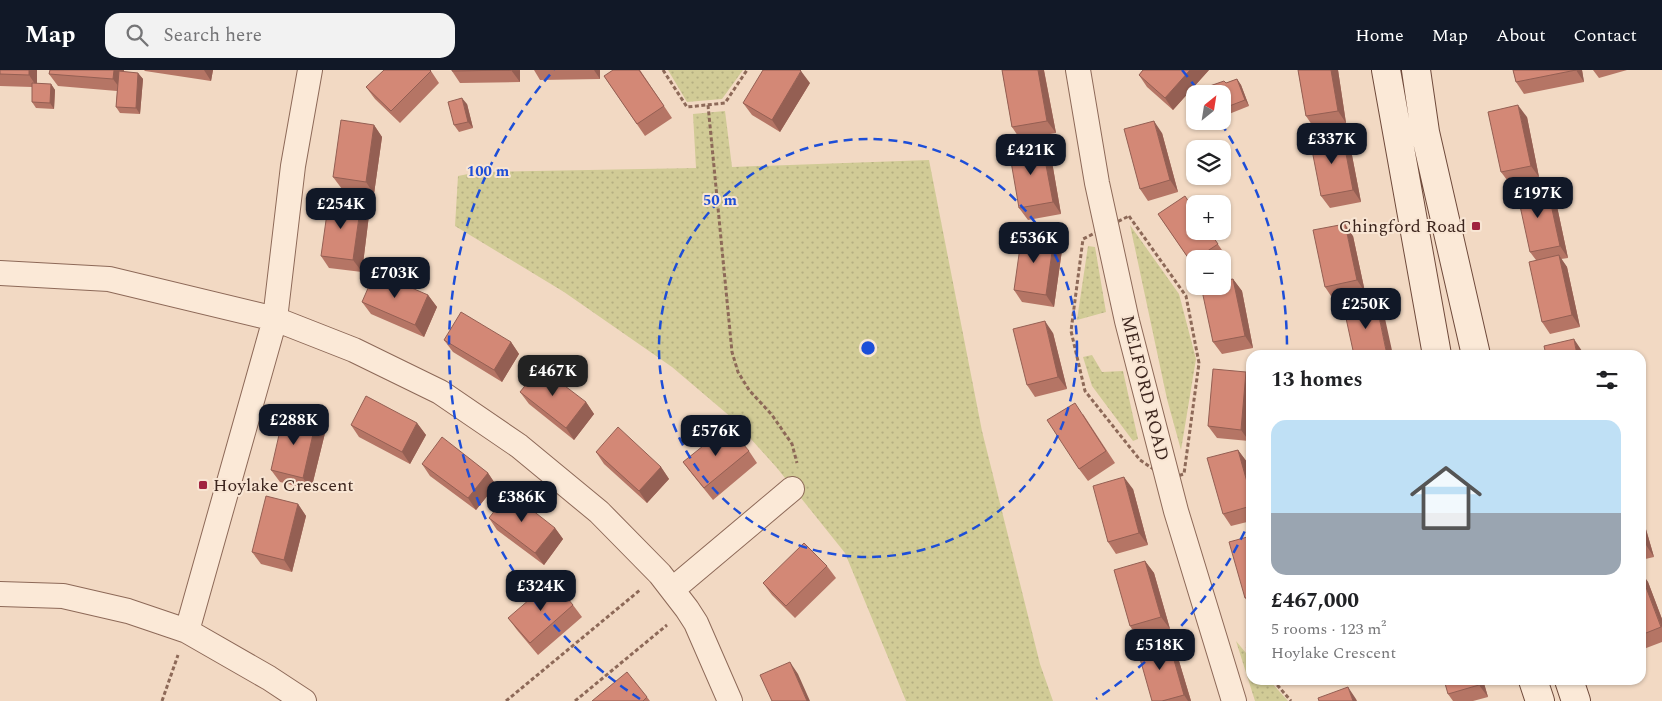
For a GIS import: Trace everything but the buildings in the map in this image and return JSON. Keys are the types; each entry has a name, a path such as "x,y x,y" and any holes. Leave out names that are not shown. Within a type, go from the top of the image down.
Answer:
{"street":[{"path":"187,631 275,319 293,166 310,70"},
{"name":"MELFORD ROAD","path":"1078,70 1097,183 1127,321 1176,511 1234,701"},
{"path":"1386,70 1436,350"},
{"path":"1416,70 1425,132 1475,350"},
{"path":"0,273 109,279 275,319 354,350 440,392 519,446 592,506 667,581 696,623 730,701"},
{"path":"667,581 792,489"},
{"path":"0,594 62,596 128,611 187,631 269,678 304,701"},
{"path":"1535,685 1540,701"},
{"path":"1571,685 1576,701"}],"path":[{"path":"663,70 687,107 724,103 747,70"},
{"path":"708,105 732,352 738,372 749,390 772,415 792,444 798,470 796,482 792,489"},
{"path":"506,701 667,581"},
{"path":"575,701 687,609"},
{"path":"162,701 187,631"},
{"path":"1278,685 1291,701"}],"shaded area":[{"path":"668,70 743,70 722,99 687,102"},
{"path":"725,111 732,167 929,160 982,431 1040,664 1053,701 906,701 845,553 777,468 732,418 672,367 564,292 455,226 458,176 478,172 696,168 693,114"},
{"path":"1130,225 1179,294 1196,359 1181,450 1167,399"},
{"path":"1088,246 1095,247 1106,312 1077,320"},
{"path":"1092,355 1102,372 1123,371 1138,439 1133,441 1092,386 1083,357"},
{"path":"1236,641 1246,653 1246,673"},
{"path":"1250,685 1274,685 1288,701 1255,701"}],"place":[{"name":"Chingford Road","path":"1476,226"},
{"name":"Hoylake Crescent","path":"203,485"}]}
